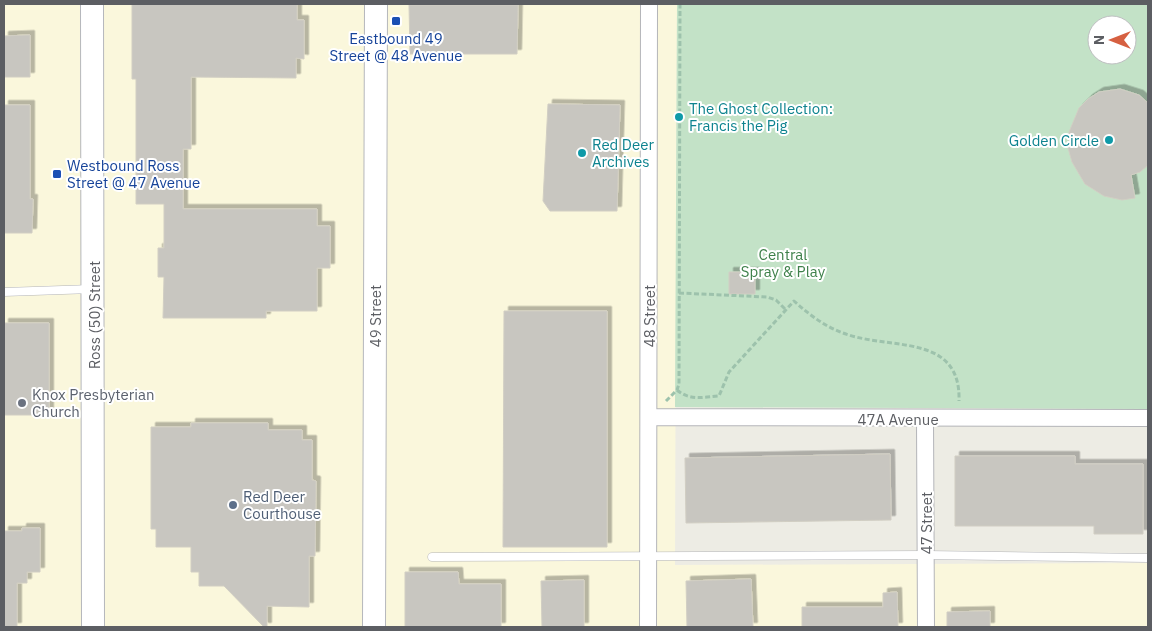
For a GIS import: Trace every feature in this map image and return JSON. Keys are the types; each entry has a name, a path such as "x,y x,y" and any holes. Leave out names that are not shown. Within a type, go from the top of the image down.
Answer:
{"main road":[{"name":"Ross (50) Street","path":"92,4 94,289 93,627"},
{"name":"49 Street","path":"374,627 376,4"}],"street":[{"name":"48 Street","path":"648,627 649,4"},
{"name":"47A Avenue","path":"649,417 1148,418"},
{"name":"47 Street","path":"925,419 926,627"}],"lane":[{"path":"4,292 94,289"},
{"path":"432,557 926,555 1148,558"}],"path":[{"path":"672,396 679,384 680,4"},
{"path":"679,293 767,297 776,300 786,310"},
{"path":"677,390 689,398 719,396 729,372 794,301 815,320 836,330 856,337 906,345 943,358 952,367 958,379 959,402"}],"shaded area":[{"path":"4,4 677,4 675,565 1148,563 1148,627 4,627"}],"green space":[{"name":"Central Spray & Play","path":"677,4 1148,4 1148,409 675,407"}],"building":[{"path":"132,4 297,4 297,20 304,20 304,59 296,58 296,78 191,77 191,149 183,149 183,209 317,209 317,226 330,226 330,268 317,268 317,311 266,311 266,318 163,318 164,277 158,277 158,248 164,248 164,204 136,204 136,79 132,79"},
{"path":"409,5 518,5 517,54 410,54"},
{"path":"30,35 30,77 4,77 4,36"},
{"name":"Golden Circle","path":"1120,89 1139,95 1148,103 1148,165 1140,172 1131,175 1135,198 1122,200 1104,196 1085,184 1072,162 1068,148 1069,132 1079,108 1099,92"},
{"name":"Red Deer Archives","path":"548,104 620,105 617,211 550,211 543,201"},
{"path":"4,105 30,105 30,199 33,199 32,233 4,233"},
{"path":"729,272 755,272 755,294 729,294"},
{"path":"504,311 607,311 607,547 503,547"},
{"path":"4,323 49,323 49,415 4,415"},
{"name":"Red Deer Courthouse","path":"191,423 268,423 268,430 302,430 302,440 312,440 312,480 316,481 315,556 309,556 309,607 267,606 267,627 264,627 224,586 199,586 199,572 191,572 191,547 156,547 156,529 151,529 151,427 191,427"},
{"path":"890,454 891,520 686,523 685,458"},
{"path":"955,456 1075,456 1075,464 1143,464 1143,534 1094,534 1094,526 955,526"},
{"path":"22,528 40,528 40,572 27,572 27,583 17,583 17,627 4,627 4,531 22,531"},
{"path":"405,572 458,572 459,584 501,584 501,627 405,627"},
{"path":"751,579 753,627 687,627 686,581"},
{"path":"584,580 584,627 542,627 541,581"},
{"path":"897,592 898,627 802,627 802,607 883,607 883,593"},
{"path":"990,611 990,627 947,627 947,612"}],"place":[{"name":"Eastbound 49 Street @ 48 Avenue","path":"396,21"},
{"name":"The Ghost Collection: Francis the Pig","path":"679,117"},
{"name":"Golden Circle","path":"1109,140"},
{"name":"Red Deer Archives","path":"582,153"},
{"name":"Westbound Ross Street @ 47 Avenue","path":"57,174"},
{"name":"Knox Presbyterian Church","path":"22,403"},
{"name":"Red Deer Courthouse","path":"233,505"}]}
